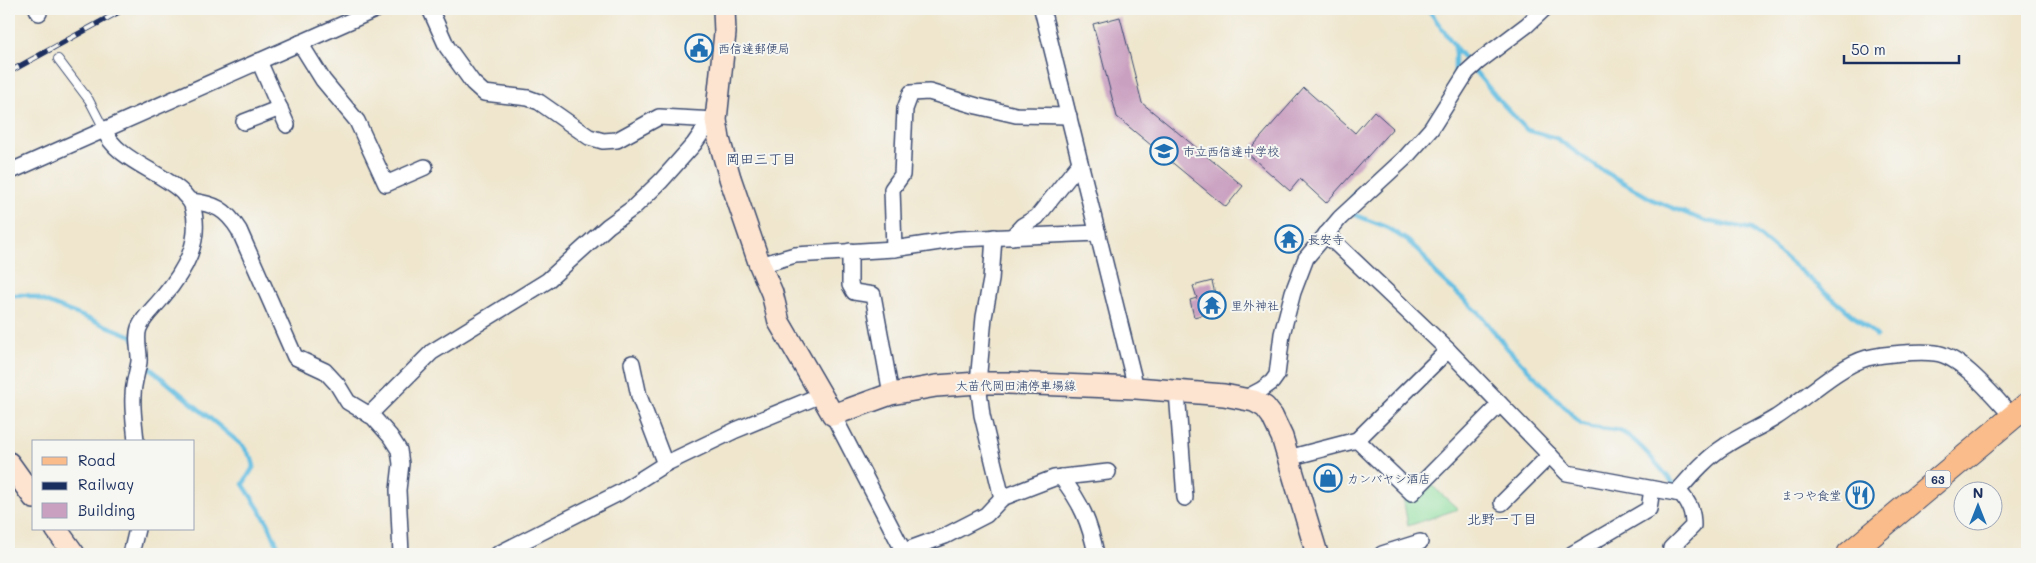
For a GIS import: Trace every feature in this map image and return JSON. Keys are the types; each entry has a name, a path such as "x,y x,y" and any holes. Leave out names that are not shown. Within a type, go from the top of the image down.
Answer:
{"main road":[{"path":"724,9 726,33 713,121 730,178 772,294 779,322 833,415"},
{"name":"大苗代岡田浦停車場線","path":"833,415 891,394 936,386 1008,383 1136,388 1177,391 1254,401 1265,407 1272,416 1282,437 1316,554"},
{"name":"63","path":"1849,554 2020,411"},
{"path":"9,463 32,495"},
{"path":"57,530 74,554"}],"street":[{"path":"9,172 377,9"},
{"path":"430,9 447,47 473,83 484,93 528,98 539,102 589,137 603,141 617,140 659,117 713,121"},
{"path":"1244,399 1266,386 1277,375 1282,334 1293,292 1306,258 1340,218 1405,158 1431,129 1467,72 1527,25 1544,9"},
{"path":"1047,12 1080,163 1136,388"},
{"path":"300,43 323,80 357,122 386,184 425,167"},
{"path":"259,61 287,125"},
{"path":"894,248 892,189 902,175 905,109 911,93 929,92 1016,115 1069,116"},
{"path":"244,122 280,108"},
{"path":"370,415 432,352 547,282 608,226 633,208 694,144 713,121"},
{"path":"104,129 106,137 113,145 132,159 173,183 191,202 196,218 196,234 184,269 163,298 147,315 138,330 139,361 133,395 136,440"},
{"path":"1012,237 1022,226 1037,217 1080,163"},
{"path":"191,202 207,203 231,216 295,357 325,371 337,384 348,402 370,415 390,436 399,450 401,464 398,490 401,554"},
{"path":"760,265 795,255 894,248 959,239 1098,233"},
{"path":"1326,234 1448,350 1567,473 1681,494 1690,503 1693,526 1671,548 1670,554"},
{"path":"994,237 991,280 984,317 978,384 982,415 1002,498"},
{"path":"850,250 850,285 854,292 873,295 891,394"},
{"path":"1288,458 1357,440 1448,350"},
{"path":"1676,493 1704,462 1725,446 1775,418 1838,372 1865,358 1894,354 1935,353 1953,359 2020,411"},
{"path":"632,363 639,396 665,464"},
{"path":"1177,391 1185,498"},
{"path":"498,554 619,493 665,464 736,430 821,395"},
{"path":"1357,440 1412,493 1500,404"},
{"path":"833,415 905,553 945,536 986,515 1002,498 1054,478 1108,472"},
{"path":"1502,503 1550,455"},
{"path":"1061,477 1075,495 1087,519 1096,554"},
{"path":"1572,554 1649,509 1652,488"},
{"path":"131,554 137,530"},
{"path":"1382,554 1420,542"}],"lane":[{"path":"58,59 89,100 104,129"}],"green space":[{"path":"1428,482 1458,509 1408,526 1402,491"}],"building":[{"path":"1120,17 1142,103 1243,186 1226,207 1117,117 1093,24"},
{"path":"1304,88 1355,133 1374,111 1393,128 1326,203 1300,179 1290,191 1247,153"},
{"path":"1212,281 1215,294 1220,292 1225,309 1194,317 1190,300 1197,298 1193,286"}],"waterway":[{"path":"1428,9 1459,52 1527,130 1556,138 1597,167 1653,200 1705,221 1751,229 1877,336"},
{"path":"1451,84 1455,75 1455,46"},
{"path":"1351,200 1354,194 1364,186"},
{"path":"1353,209 1355,215 1386,227 1408,241 1421,253 1436,274 1479,313 1508,349 1581,424 1619,431 1634,440 1678,488"},
{"path":"9,295 27,295 39,299 132,336 134,340"},
{"path":"144,360 145,364 243,446 252,459 254,466 243,484 268,523 281,554"},
{"path":"1697,508 1701,518 1698,528"}],"railway":[{"path":"9,72 124,9"}],"place":[{"name":"西信達郵便局","path":"699,48"},
{"name":"市立西信達中学校","path":"1164,151"},
{"name":"長安寺","path":"1289,239"},
{"name":"里外神社","path":"1212,305"},
{"name":"カンバヤシ酒店","path":"1328,478"},
{"name":"まつや食堂","path":"1860,495"}],"district":[{"name":"岡田三丁目","path":"761,158"},
{"name":"北野一丁目","path":"1502,518"}]}
